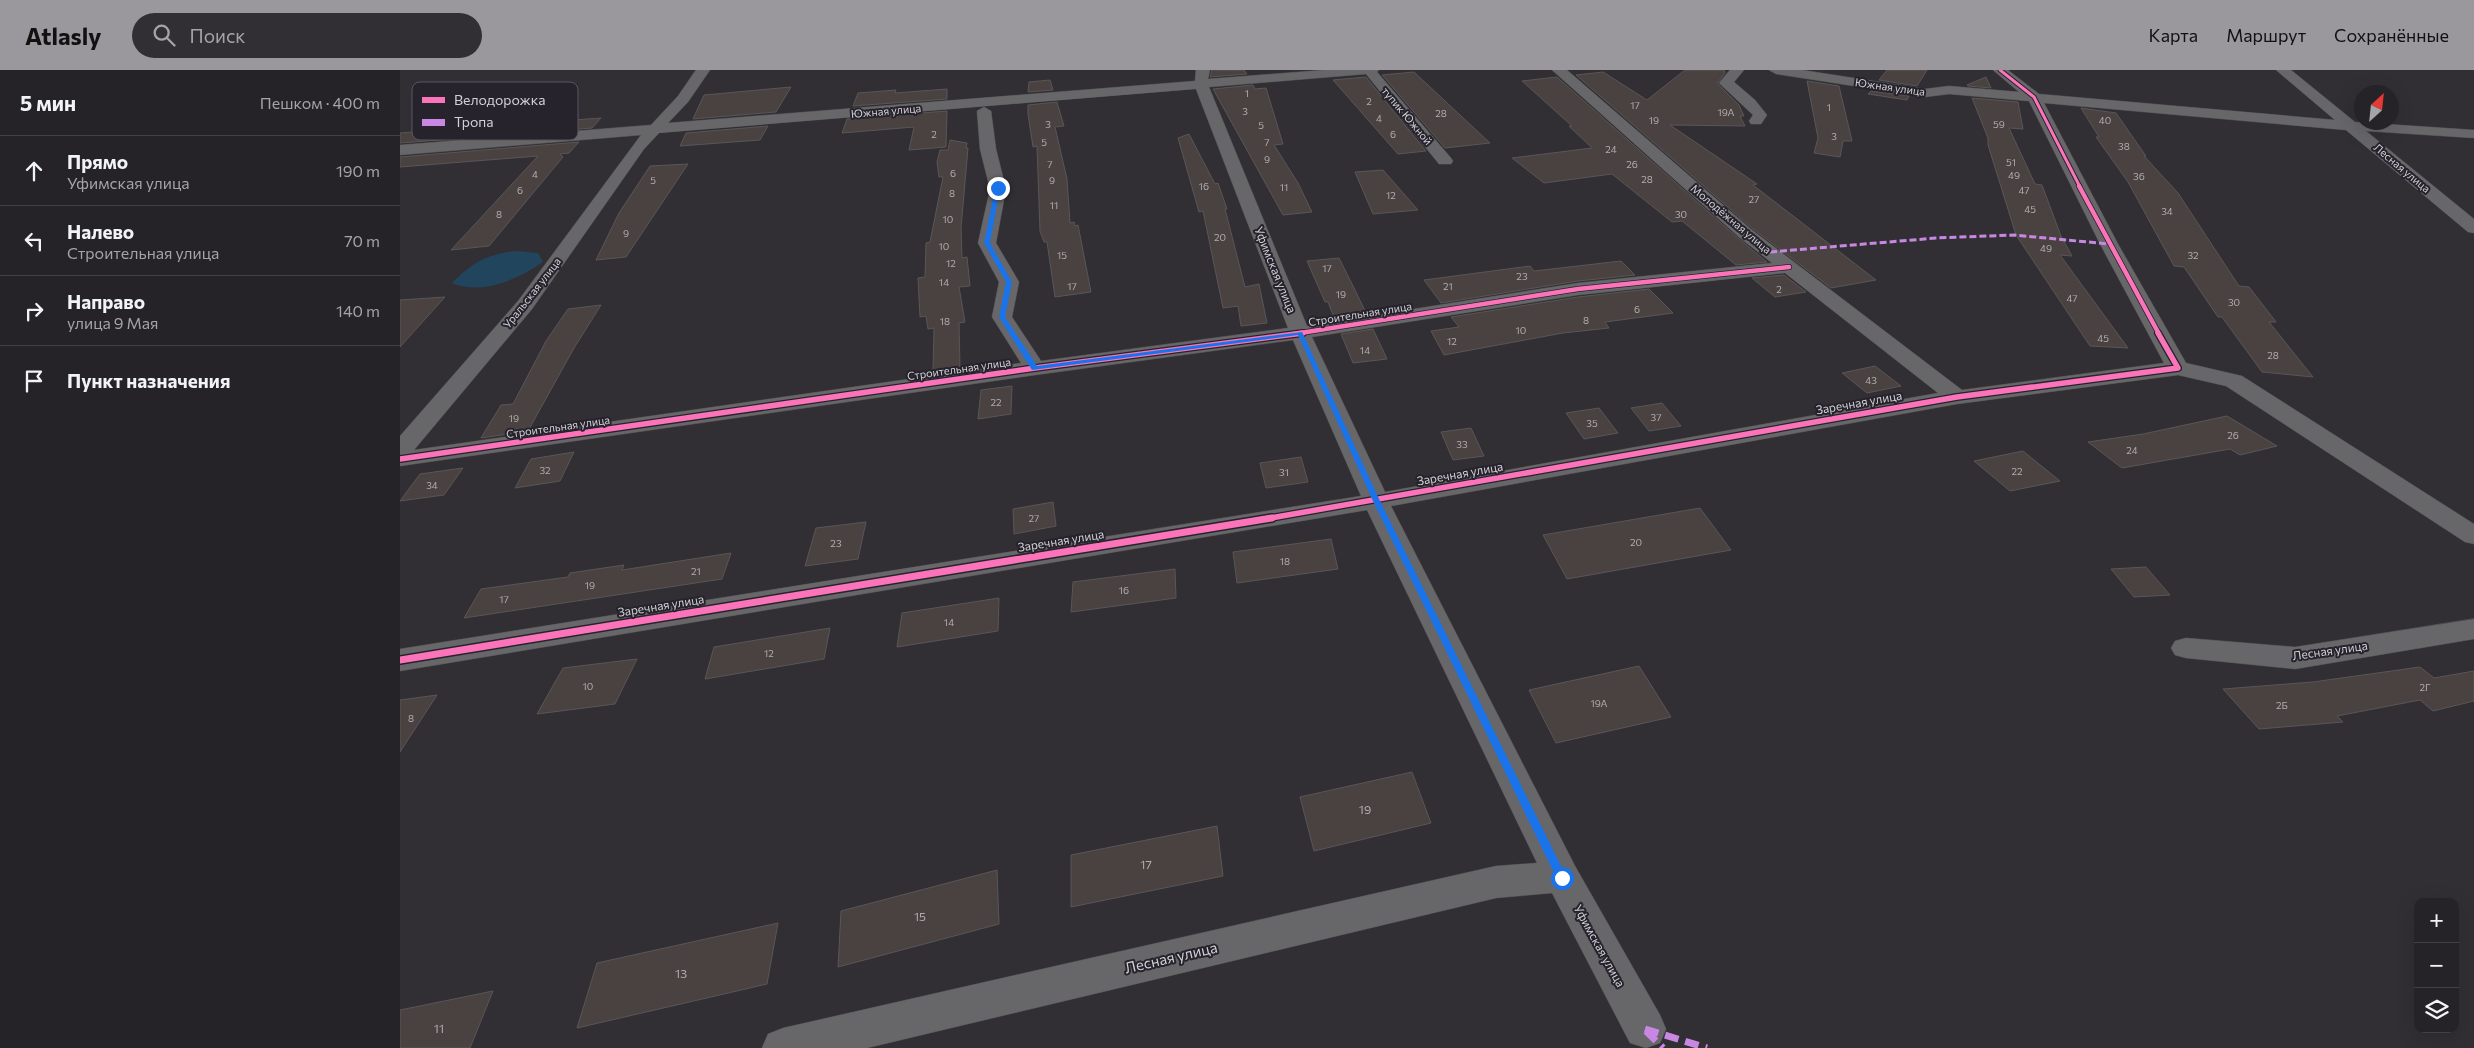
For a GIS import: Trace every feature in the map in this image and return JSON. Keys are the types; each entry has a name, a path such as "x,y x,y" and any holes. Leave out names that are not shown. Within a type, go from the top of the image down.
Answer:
{"street":[{"name":"Уральская улица","path":"400,451 525,305 639,146 657,129 683,99 703,70"},
{"name":"Южная улица","path":"578,135 1202,77 1371,70"},
{"name":"тупик Южной","path":"1371,70 1445,161"},
{"name":"Молодёжная улица","path":"1559,70 1746,234 1958,397"},
{"path":"1737,70 1726,82 1760,114 1756,121"},
{"name":"Южная улица","path":"1776,70 1925,93 1950,90 2352,126 2474,134"},
{"name":"Лесная улица","path":"2283,70 2474,228"},
{"path":"1950,90 2003,73 2034,97 2109,244 2178,368 2234,381 2474,536"},
{"name":"Уфимская улица","path":"1202,77 1300,333 1376,501 1562,878 1645,1029"},
{"path":"984,111 988,149 998,188 987,243 1009,282 1002,317 1035,368"},
{"name":"Южная улица","path":"400,150 522,140"},
{"name":"Строительная улица","path":"400,459 1035,368 1300,333 1578,289 1789,267"},
{"name":"Заречная улица","path":"400,660 1376,501 1958,397 2178,368"},
{"name":"Лесная улица","path":"2186,648 2296,658 2474,629"},
{"name":"Лесная улица","path":"783,1048 1496,882 1562,878"}],"water":[{"path":"517,251 538,253 543,262 511,280 487,287 463,287 452,283 481,260 498,254"}],"building":[{"path":"1212,70 1244,70 1247,74 1210,77"},
{"path":"1685,70 1724,70 1725,73 1717,83 1739,105 1744,116 1740,116 1745,126 1670,125 1757,184 1753,185 1876,280 1831,288 1753,229 1576,75 1603,72 1647,100"},
{"path":"1887,70 1927,70 1917,86 1879,80"},
{"path":"1414,72 1490,143 1445,148 1382,75"},
{"path":"1366,77 1426,151 1398,154 1333,80"},
{"path":"1557,77 1767,262 1736,265 1682,221 1672,222 1612,174 1544,183 1512,158 1592,148 1569,126 1572,126 1522,81"},
{"path":"1986,77 1991,88 1967,85"},
{"path":"1050,80 1053,90 1028,92 1029,82"},
{"path":"1807,81 1839,86 1852,141 1843,141 1840,157 1814,153 1818,138"},
{"path":"1253,85 1255,89 1266,88 1283,144 1274,145 1298,183 1312,212 1283,215 1213,89"},
{"path":"791,87 776,112 693,119 704,95"},
{"path":"947,89 947,99 853,106 858,93 896,90 895,93"},
{"path":"1871,91 1909,96 1907,100 1868,94"},
{"path":"1972,98 2018,102 2023,129 2009,128 2035,184 2042,185 2061,236 2072,256 2060,255 2128,348 2090,346 2016,235 1988,145 1988,138"},
{"path":"1057,102 1064,126 1055,127 1067,179 1070,223 1074,222 1075,226 1078,225 1091,292 1055,297 1047,242 1044,242 1040,231 1037,146 1033,147 1028,105"},
{"path":"2081,108 2116,113 2146,156 2144,156 2178,193 2239,286 2249,287 2276,322 2269,322 2313,377 2262,372 2222,317 2218,317 2184,267 2174,266 2128,182 2096,137 2099,137"},
{"path":"947,111 946,147 909,150 914,127 842,133 847,119"},
{"path":"601,118 592,128 578,129 578,120"},
{"path":"768,126 760,140 680,146 686,133"},
{"path":"412,132 412,140 438,140 400,143 400,133"},
{"path":"1189,134 1215,184 1218,183 1227,209 1225,209 1245,287 1259,284 1267,323 1241,326 1238,306 1223,308 1203,211 1199,212 1178,138"},
{"path":"950,140 967,143 966,148 968,148 961,228 962,258 967,257 970,286 959,287 965,322 959,323 960,367 933,371 934,328 928,329 926,316 920,317 918,278 925,277 926,243 930,242 943,177 939,177 937,162 940,150 948,150"},
{"path":"579,142 569,153 560,154 563,157 489,246 451,250 538,156 400,167 400,157"},
{"path":"688,164 626,257 596,260 619,213 650,166"},
{"path":"1383,170 1418,210 1373,214 1355,172"},
{"path":"1339,258 1367,315 1335,320 1307,261"},
{"path":"1621,261 1635,275 1578,281 1441,303 1424,280 1530,266 1534,271"},
{"path":"1784,275 1806,292 1775,297 1752,278"},
{"path":"1649,289 1673,313 1605,322 1609,328 1563,333 1444,355 1431,331 1459,327 1451,317 1578,297"},
{"path":"445,297 400,347 400,300"},
{"path":"601,305 574,348 528,431 481,438 501,405 513,404 546,341 568,309"},
{"path":"1373,329 1387,359 1353,363 1341,334"},
{"path":"1875,366 1901,386 1867,393 1842,373"},
{"path":"1012,386 1011,414 978,419 981,390"},
{"path":"1662,403 1681,426 1649,431 1631,408"},
{"path":"1599,408 1618,433 1584,439 1566,413"},
{"path":"2227,416 2277,446 2240,455 2230,449 2122,468 2088,442 2143,434"},
{"path":"1471,428 1484,456 1453,460 1441,432"},
{"path":"2023,451 2060,481 2010,491 1974,461"},
{"path":"574,452 560,481 515,488 531,459"},
{"path":"1301,457 1308,482 1266,488 1260,463"},
{"path":"463,468 444,495 400,501 420,474"},
{"path":"1053,502 1056,526 1014,534 1013,509"},
{"path":"1700,508 1731,550 1567,579 1543,535"},
{"path":"866,522 858,559 805,566 816,528"},
{"path":"1331,539 1338,569 1237,583 1233,552"},
{"path":"731,553 722,579 464,618 481,589 568,577 570,573 624,565 622,570"},
{"path":"2146,567 2170,595 2134,597 2111,569"},
{"path":"1175,569 1176,598 1071,612 1073,582"},
{"path":"999,598 998,631 897,647 902,613"},
{"path":"830,628 824,659 705,679 714,647"},
{"path":"637,659 615,704 537,714 563,668"},
{"path":"1639,666 1671,717 1556,743 1529,690"},
{"path":"2420,667 2434,678 2474,671 2474,701 2433,711 2420,700 2337,716 2343,722 2259,729 2223,689 2313,682"},
{"path":"437,695 400,752 400,700"},
{"path":"1412,772 1431,823 1314,851 1300,797"},
{"path":"1217,826 1223,876 1071,907 1071,855"},
{"path":"997,870 999,924 838,967 841,911"},
{"path":"778,923 767,984 577,1028 597,963"},
{"path":"493,991 470,1048 400,1048 400,1010"}],"marked path":[{"path":"1770,252 1936,238 2014,235 2109,244"},
{"path":"1645,1029 1707,1048"},
{"path":"1646,1031 1663,1048"}],"cycle path":[{"path":"400,660 1376,501 1957,397 2178,368 2109,244 2034,97 2000,70"},
{"path":"400,459 1035,368 1300,333 1578,289 1789,267"}],"route":[{"path":"998,188 987,243 1009,282 1002,317 1035,368 1300,333 1376,501 1562,878"}]}
